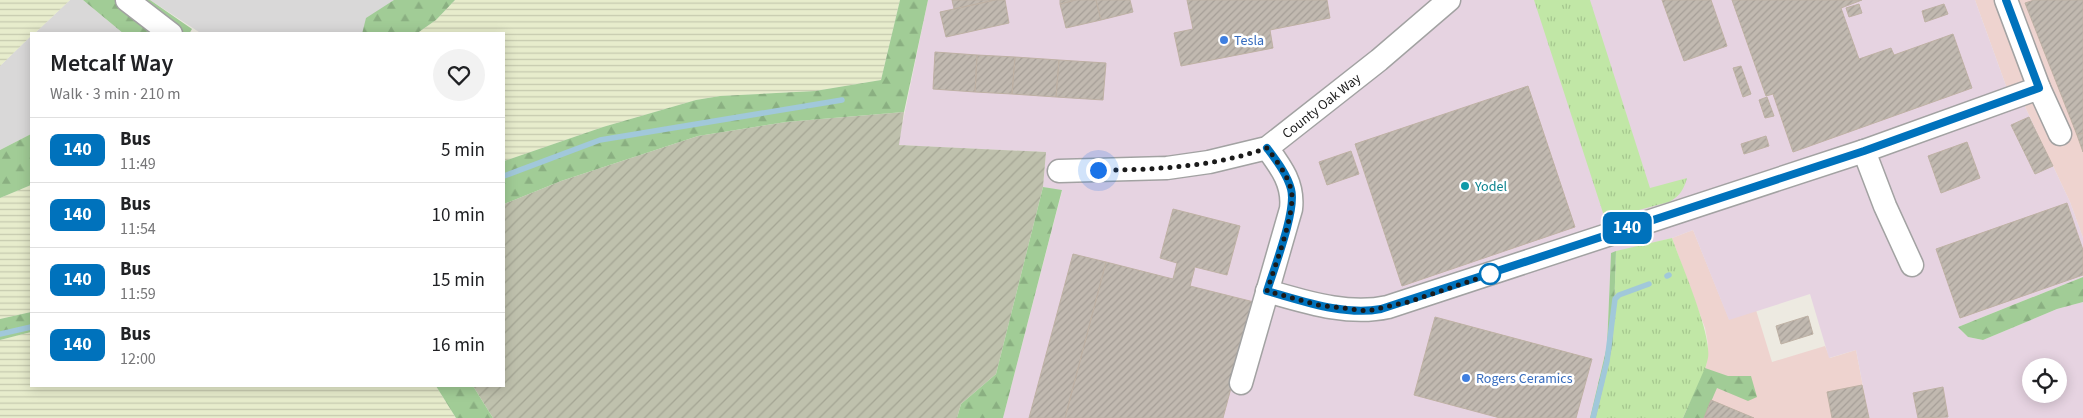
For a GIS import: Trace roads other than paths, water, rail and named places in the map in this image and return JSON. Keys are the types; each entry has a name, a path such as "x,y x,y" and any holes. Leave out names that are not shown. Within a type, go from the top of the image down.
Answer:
{"street":[{"path":"127,0 168,32"},
{"name":"County Oak Way","path":"1059,171 1167,168 1209,162 1267,148 1380,60 1448,0"},
{"path":"2006,0 2039,88 2060,134"},
{"path":"1267,291 1318,305 1353,310 1367,311 1388,307 1864,151 2039,88"},
{"path":"1242,383 1289,218 1292,201 1291,189 1286,178 1267,148"},
{"path":"1864,151 1885,206 1912,265"}],"waterway":[{"path":"505,176 600,140 842,100"},
{"path":"1593,418 1607,361 1615,299 1619,295 1649,284"},
{"path":"0,334 30,327"}],"place":[{"name":"Tesla","path":"1224,40"},
{"name":"Yodel","path":"1465,186"},
{"name":"Rogers Ceramics","path":"1466,378"}]}
